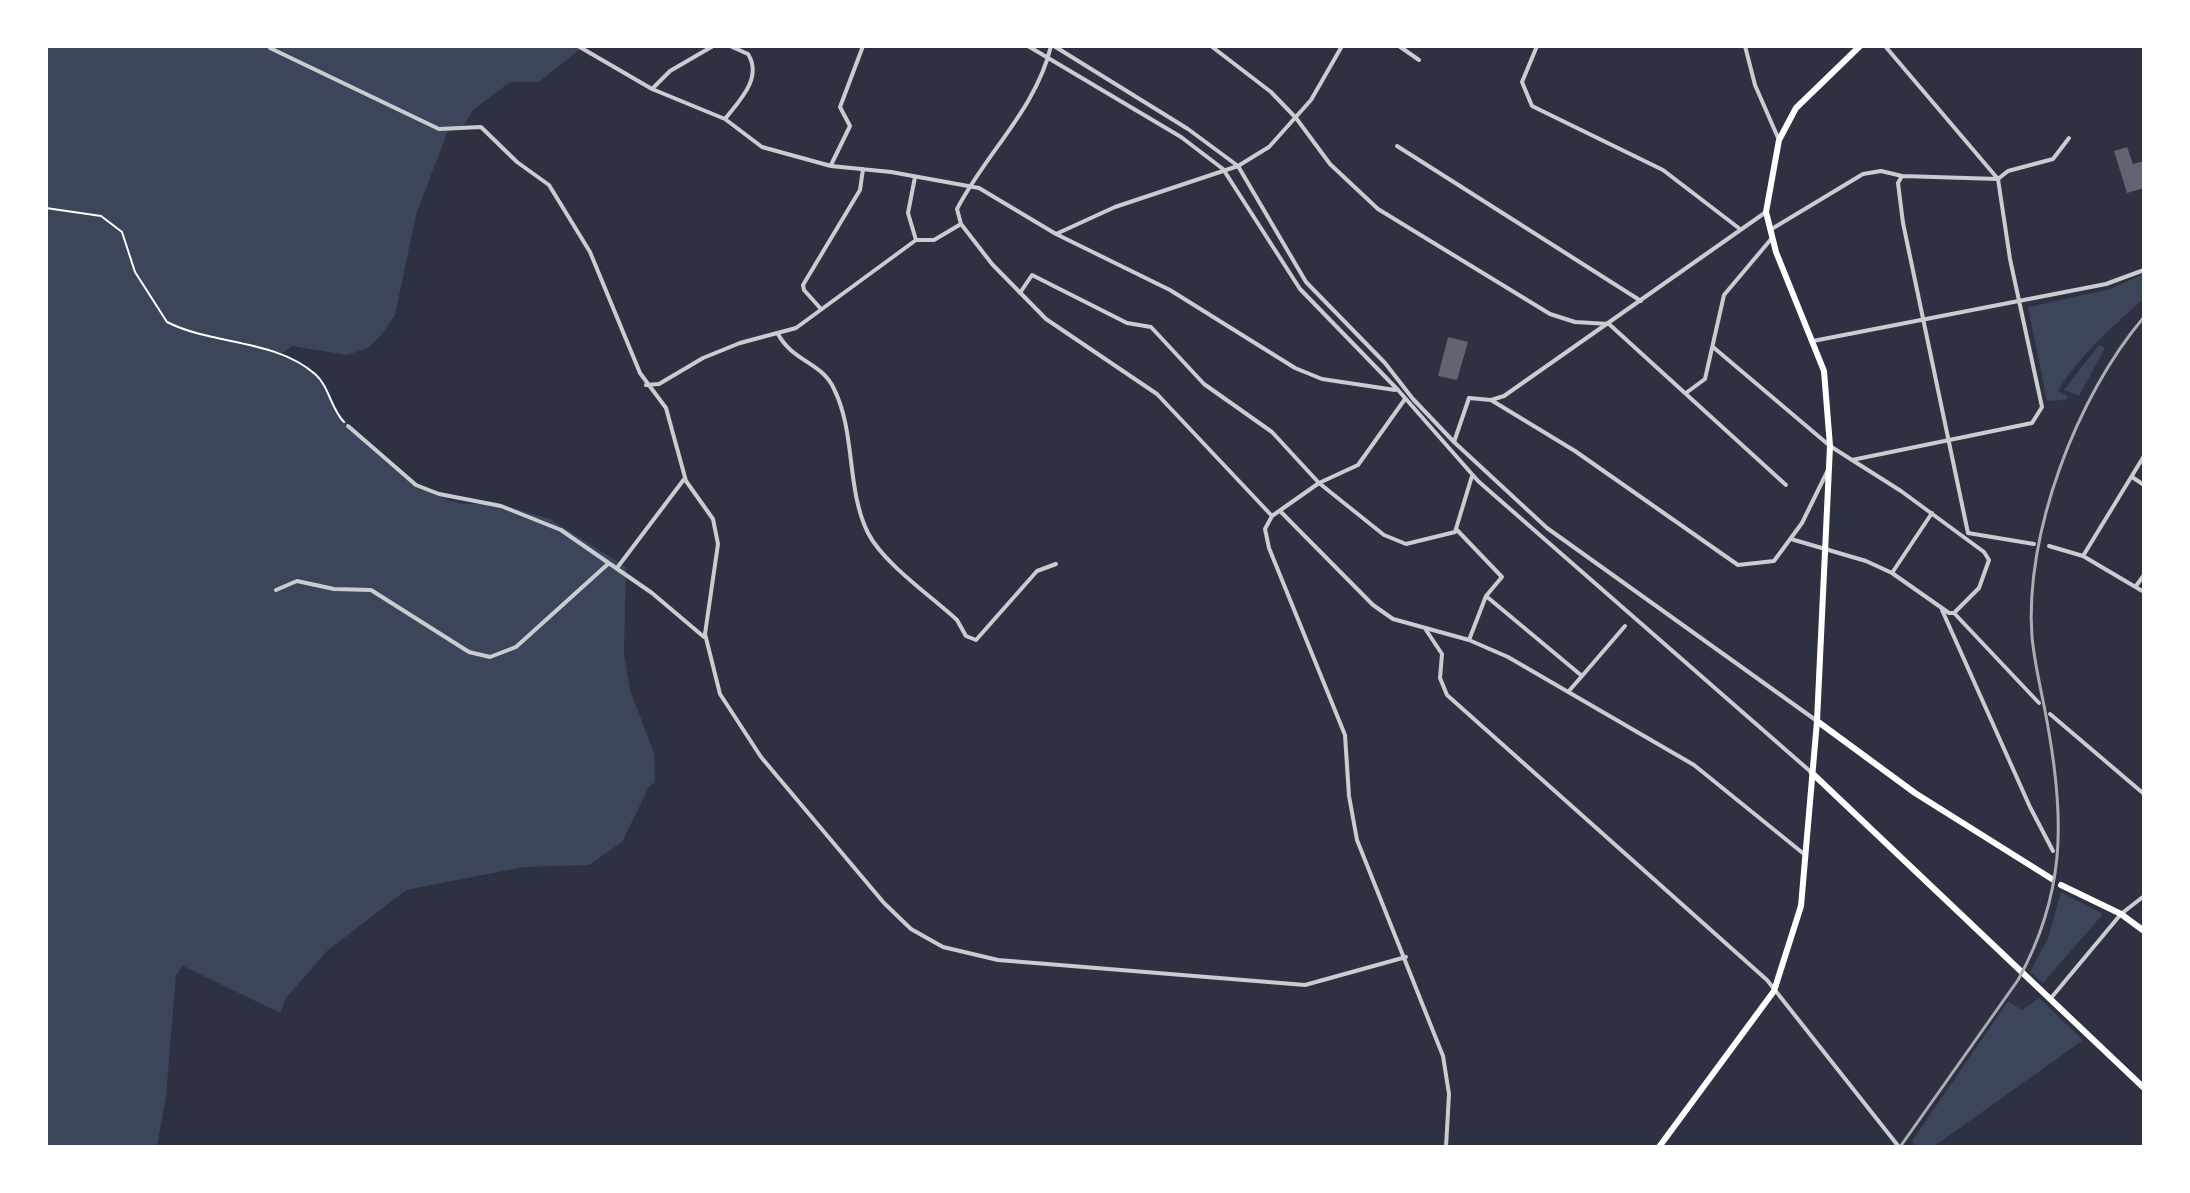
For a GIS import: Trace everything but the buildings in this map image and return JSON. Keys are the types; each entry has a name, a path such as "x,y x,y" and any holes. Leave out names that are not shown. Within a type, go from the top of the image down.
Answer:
{"main road":[{"path":"1659,1147 1774,991 1801,906 1817,721 1830,446 1824,371 1771,234 1766,212 1779,140 1796,108 1860,46"},
{"path":"1817,721 1915,793 2052,879"},
{"path":"1812,773 2144,1088"},
{"path":"2061,885 2121,914 2144,931"}],"street":[{"path":"578,46 652,89 725,119 762,147 831,166 969,185 1056,234 1170,290 1295,368 1322,379 1398,390"},
{"path":"652,89 670,71 713,46"},
{"path":"725,119 750,85 753,72 748,54 730,46"},
{"path":"831,166 850,126 840,107 863,46"},
{"path":"1028,46 1181,137 1223,169 1300,289 1398,390 1472,475 1812,773"},
{"path":"1272,516 1157,394 1074,341 1020,293 961,224 957,209 969,185 1021,115 1053,46 1188,129 1238,166 1306,282 1385,363 1413,399 1454,442 1547,528 1817,721"},
{"path":"1211,46 1271,92 1296,118 1330,164 1397,222 1550,314 1575,322 1609,324 1660,375 1686,393 1786,485"},
{"path":"1056,234 1115,207 1238,166 1269,147 1296,118 1342,46"},
{"path":"1399,46 1419,60"},
{"path":"1537,46 1522,82 1532,106 1663,170 1740,229"},
{"path":"1745,46 1755,85 1779,140"},
{"path":"1852,460 2032,423 2039,417 2042,407 2010,259 1998,179 1885,46"},
{"path":"270,48 439,129 481,127 517,162 549,185 590,252 646,385 666,408 685,478 717,529 717,556 706,639 720,694 761,757 884,903 911,929 943,947 998,960 1305,985 1406,957"},
{"path":"1686,393 1705,379 1724,295 1771,234 1863,174 1881,171 1902,176 1998,179 2008,171 2053,159 2069,138"},
{"path":"1397,146 1641,301"},
{"path":"821,309 803,285 860,190 863,169"},
{"path":"1902,176 1898,183 1903,223 1968,533"},
{"path":"915,177 908,213 916,240"},
{"path":"1448,449 1454,442 1469,398 1491,400 1504,396 1766,212"},
{"path":"646,385 659,384 703,358 740,343 796,328 916,240 934,240 961,224"},
{"path":"1813,341 2118,281 2144,270"},
{"path":"1020,293 1032,275 1127,323 1151,327 1204,384 1272,432 1319,483 1384,535 1406,544 1456,529"},
{"path":"778,334 792,354 825,374 833,387 845,427 857,501 869,535 957,620 966,636 976,640 1030,584 1037,571 1056,564"},
{"path":"1713,347 1830,446 1932,513 1984,552 1989,560 1979,588 1954,613"},
{"path":"1405,398 1358,465 1319,483 1272,516 1265,529 1269,548 1345,735 1349,796 1357,840 1443,1056 1449,1094 1446,1147"},
{"path":"1491,400 1575,451 1733,563 1745,566 1774,561 1791,539 1828,470"},
{"path":"348,426 416,485 439,494 501,506 561,530 617,568 706,639"},
{"path":"2083,556 2144,456"},
{"path":"1456,529 1472,475"},
{"path":"2132,477 2144,485"},
{"path":"617,568 685,478"},
{"path":"1281,512 1373,605 1393,619 1469,640 1508,657 1694,765 1805,854"},
{"path":"1892,573 1932,513"},
{"path":"1456,529 1502,577 1486,596 1469,640"},
{"path":"1961,536 1968,533 2034,544"},
{"path":"1791,539 1827,548 1892,573 1941,609 1954,613 2039,703"},
{"path":"2049,546 2083,556 2144,592"},
{"path":"276,590 297,581 334,589 371,590 469,652 490,657 516,647 609,563"},
{"path":"2135,587 2144,575"},
{"path":"1486,596 1582,676"},
{"path":"1941,609 2053,851"},
{"path":"1568,692 1625,626"},
{"path":"1426,630 1442,654 1440,678 1447,695 1662,882 1673,897 1767,980 1899,1147"},
{"path":"2050,714 2144,794"},
{"path":"2051,998 2121,914 2144,896"}],"path":[{"path":"46,208 101,216 122,232 135,272 167,322 274,353 306,368 319,377 337,416 348,426"}],"shaded area":[{"path":"46,46 584,46 539,82 510,82 473,110 464,125 447,133 416,215 395,315 381,335 368,348 347,355 292,346 279,356 314,371 350,427 385,461 428,491 471,504 489,501 550,519 626,567 624,654 630,690 654,753 655,782 649,787 622,842 589,865 524,867 406,890 327,951 286,998 280,1013 183,966 176,975 166,1097 157,1147 46,1147"},
{"path":"2144,274 2144,298 2076,365 2058,391 2068,396 2066,400 2047,401 2028,307 2110,289"},
{"path":"2099,345 2105,348 2079,396 2064,390"},
{"path":"2061,892 2103,914 2043,983 2030,972 2048,938"},
{"path":"2039,998 2083,1040 1933,1147 1916,1147 1912,1141 2008,1001 2022,1010"}],"railway":[{"path":"1900,1147 2018,980 2045,918 2053,887 2058,826 2054,761 2032,637 2032,597 2037,555 2046,511 2077,426 2097,386 2144,317"}]}
